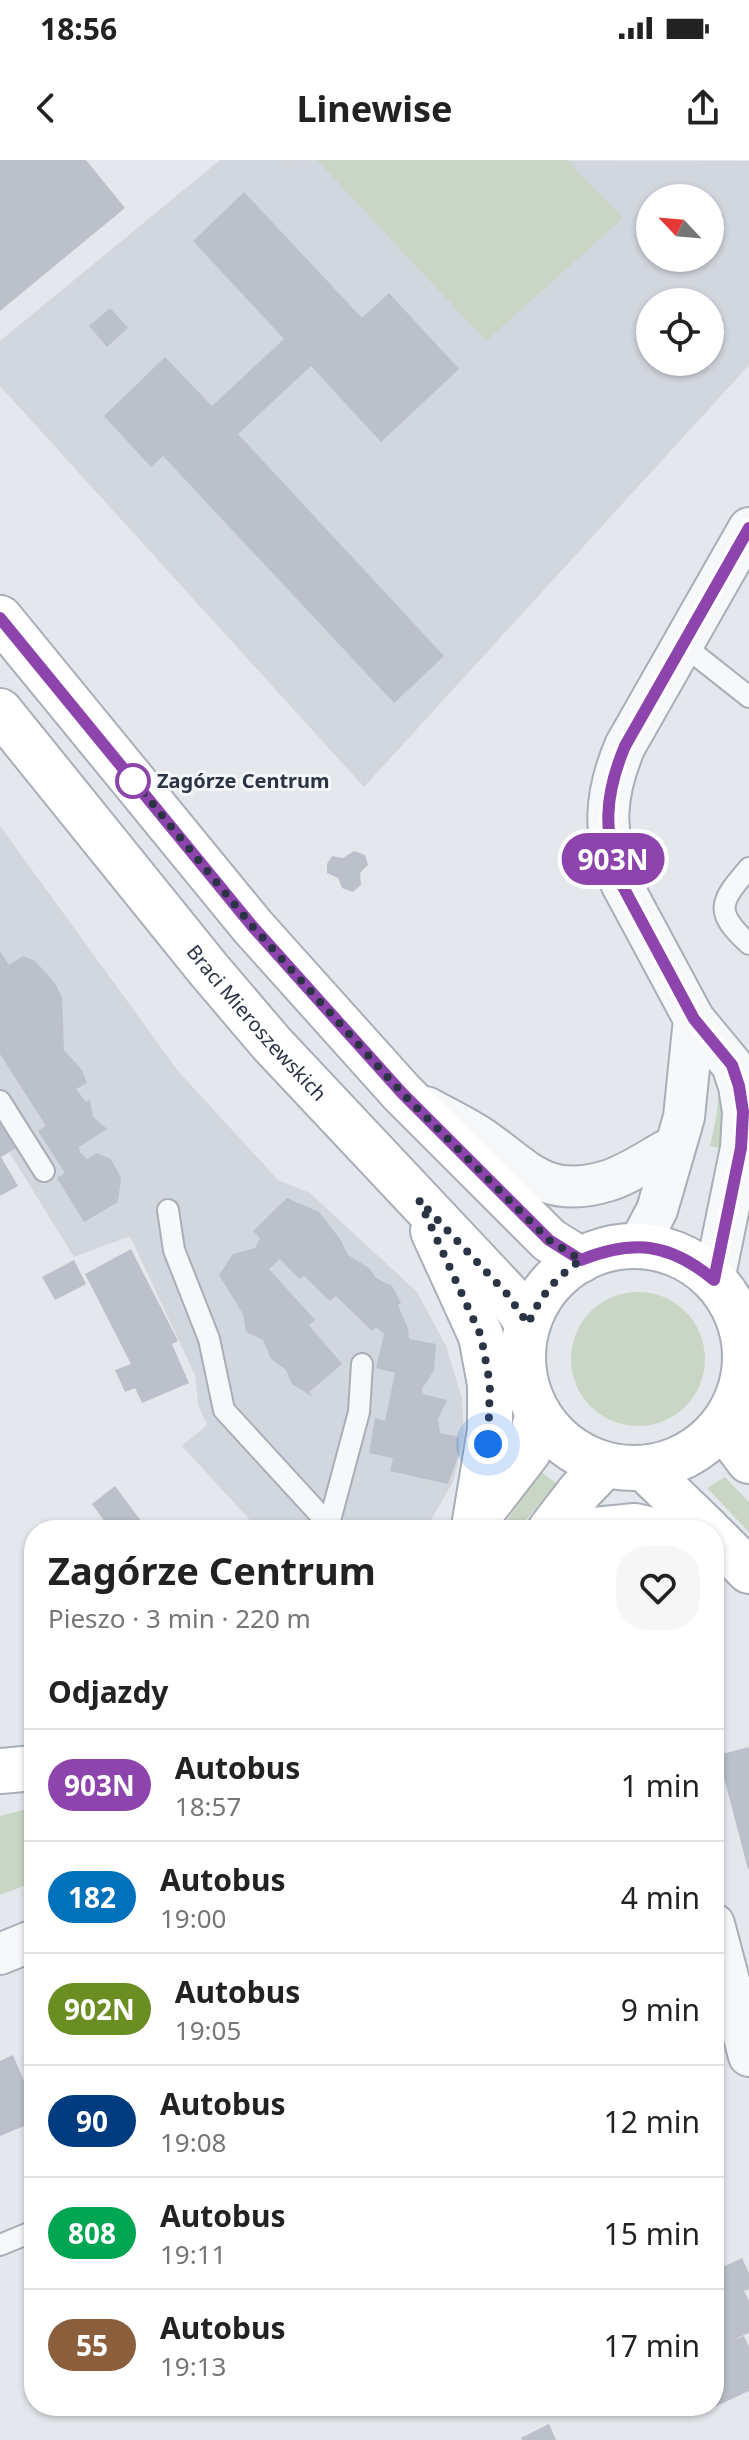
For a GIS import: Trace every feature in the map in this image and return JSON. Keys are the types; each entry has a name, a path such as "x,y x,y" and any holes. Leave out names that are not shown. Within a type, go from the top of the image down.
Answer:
{"main road":[{"path":"0,618 253,927 402,1093 549,1240 581,1260"},
{"name":"Braci Mieroszewskich","path":"0,711 272,1044 507,1294 528,1324"},
{"path":"419,1200 481,1336 490,1384 490,1430 473,1520"},
{"path":"558,1520 580,1491 624,1467 666,1464 688,1455 707,1442 722,1425 738,1397 745,1367 743,1335 733,1305 714,1280 679,1255 638,1246 608,1249 581,1260 558,1276 540,1298 528,1324 523,1354 526,1385 538,1413 566,1446 624,1467 695,1520"},
{"path":"477,1520 528,1452 538,1413"},
{"path":"722,1425 749,1461"},
{"path":"724,1547 749,1573"},
{"path":"724,1562 749,1573"},
{"path":"0,1771 24,1769"}],"street":[{"path":"714,1280 741,1148 743,1112 732,1065 694,1019 621,883 607,830 608,802 619,759 749,528"},
{"path":"638,1246 657,1210 684,1117 694,1019"},
{"path":"402,1093 481,1137 531,1175 555,1185 583,1186 610,1181 673,1147"},
{"path":"0,1954 24,1944"},
{"path":"724,1972 749,2056"}],"lane":[{"path":"682,644 749,697"},
{"path":"749,868 728,893 723,909 731,928 749,944"},
{"path":"0,1101 44,1171"},
{"path":"168,1210 174,1250 209,1339 224,1410 326,1520"},
{"path":"334,1520 359,1412 362,1364"},
{"path":"0,2245 24,2235"}],"shaded area":[{"path":"220,160 749,161 749,365 364,787 0,386 0,341"},
{"path":"0,826 178,1071 278,1180 310,1193 417,1292 446,1346 462,1398 464,1437 453,1482 431,1520 250,1520 182,1446 207,1425 198,1404 195,1375 130,1236 74,1257 0,1137"}],"green space":[{"path":"317,160 567,160 623,218 486,341"},
{"path":"719,1082 724,1112 720,1148 710,1146"},
{"path":"638,1292 663,1298 685,1312 699,1334 705,1359 699,1384 685,1406 663,1420 638,1426 613,1420 591,1406 577,1384 571,1359 577,1334 591,1312 613,1298"},
{"path":"540,1471 557,1484 526,1520 508,1520"},
{"path":"725,1477 749,1502 749,1532 707,1488"},
{"path":"24,1810 24,1886 0,1895 0,1816"}],"building":[{"path":"0,160 86,160 125,208 0,311"},
{"path":"244,192 362,318 389,293 459,369 381,442 311,366 238,434 444,656 394,703 163,456 151,467 104,416 165,357 212,406 284,339 193,241"},
{"path":"110,308 128,328 107,347 89,326"},
{"path":"354,851 365,855 368,865 360,873 361,885 353,892 342,888 338,878 327,873 327,864 332,856 343,858"},
{"path":"0,951 9,965 23,956 35,961 55,983 62,997 64,1050 82,1070 87,1083 76,1089 86,1102 90,1099 93,1117 107,1129 79,1147 87,1159 97,1153 111,1159 121,1178 118,1202 84,1222 57,1178 65,1173 38,1131 46,1126 0,1054"},
{"path":"0,1122 16,1148 1,1157 18,1186 0,1196"},
{"path":"287,1198 319,1212 348,1255 369,1268 376,1278 392,1286 401,1303 398,1305 409,1339 436,1344 434,1370 422,1389 423,1394 447,1400 438,1419 440,1433 459,1437 459,1454 448,1484 390,1471 393,1458 369,1453 375,1418 385,1421 395,1373 376,1368 384,1334 376,1327 372,1331 336,1296 330,1301 304,1276 299,1279 280,1259 269,1269 315,1320 309,1325 342,1364 309,1392 313,1397 292,1384 286,1370 271,1359 263,1340 246,1332 243,1314 219,1275 233,1254 255,1248 260,1238 253,1231"},
{"path":"131,1249 178,1341 172,1344 189,1383 142,1403 135,1388 125,1392 115,1370 131,1364 85,1274"},
{"path":"74,1260 86,1284 55,1300 42,1277"},
{"path":"115,1486 140,1520 104,1520 92,1504"},
{"path":"749,1747 749,1869 724,1778 724,1753"},
{"path":"13,2055 24,2081 24,2126 0,2136 0,2061"},
{"path":"742,2258 749,2273 749,2289 744,2291 749,2301 749,2333 730,2341 744,2336 749,2347 749,2391 724,2403 724,2266"},
{"path":"549,2424 556,2440 522,2440 521,2438"}],"bus line":[{"name":"903N","path":"0,618 253,927 402,1093 549,1240 581,1260 608,1249 638,1246 659,1249 679,1255 714,1280 741,1148 743,1112 739,1086 732,1065 694,1019 621,883 607,830 608,802 614,772 625,746 749,528"}],"place":[{"name":"Zagórze Centrum","path":"133,781"}],"route":[{"path":"133,781 125,770 253,927 402,1093 549,1240 581,1260 558,1276 540,1298 528,1324 507,1294 419,1200 481,1336 490,1384 488,1444"}]}
